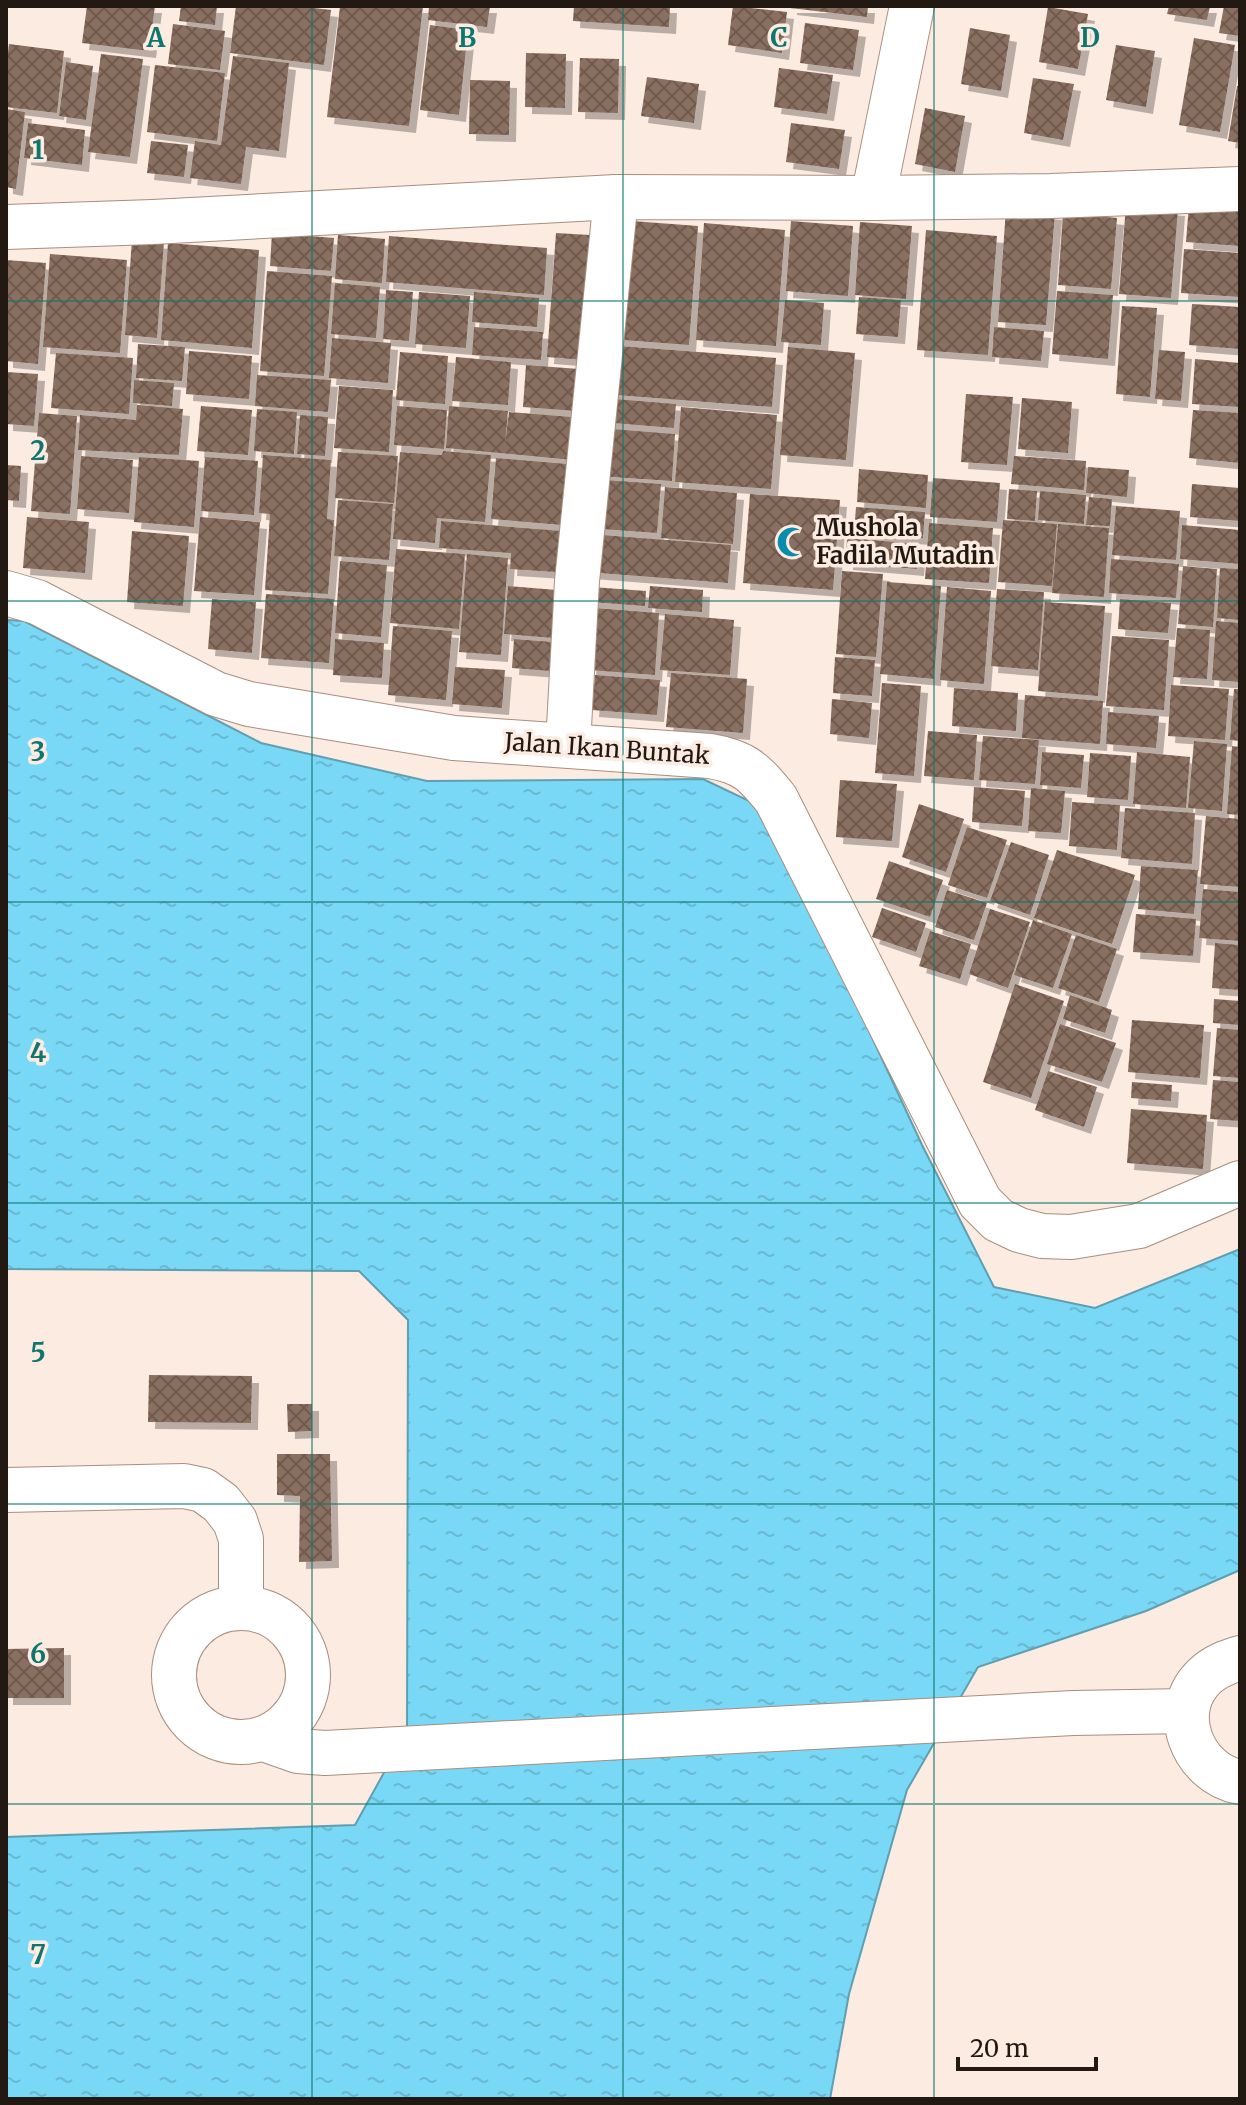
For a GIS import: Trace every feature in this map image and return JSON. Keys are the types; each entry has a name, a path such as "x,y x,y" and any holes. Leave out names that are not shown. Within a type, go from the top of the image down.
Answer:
{"street":[{"path":"873,198 912,6"},
{"path":"6,227 616,197 1051,196 1240,189"},
{"path":"568,745 577,581 616,197"},
{"name":"Jalan Ikan Buntak","path":"6,593 37,602 216,694 249,704 454,738 710,756 728,759 749,769 776,799 980,1202 998,1220 1042,1236 1071,1237 1103,1233 1139,1226 1240,1183"},
{"path":"6,1490 184,1486 203,1490 221,1503 235,1521 241,1539 241,1607"},
{"path":"241,1607 265,1611 284,1623 300,1642 308,1663 308,1688 300,1709 284,1728 264,1739 238,1743 213,1738 192,1722 177,1700 173,1674 179,1648 194,1626 216,1612 241,1607"},
{"path":"1240,1658 1222,1664 1205,1676 1193,1692 1187,1711 1187,1730 1193,1748 1204,1763 1219,1775 1240,1782"},
{"path":"308,1688 335,1726 368,1750"},
{"path":"264,1739 311,1753 1073,1713 1187,1711"}],"water":[{"path":"6,620 24,621 261,743 427,781 703,779 766,809 922,1145 994,1287 1095,1308 1240,1249 1240,1570 1146,1611 978,1667 907,1790 849,1994 830,2099 6,2099 6,1837 355,1825 407,1731 408,1320 359,1271 6,1269"}],"building":[{"path":"87,6 155,6 149,51 82,43"},
{"path":"181,6 217,6 215,25 179,21"},
{"path":"236,6 297,6 331,10 324,65 230,53"},
{"path":"340,6 423,6 409,126 327,117"},
{"path":"429,6 490,6 487,27 428,20"},
{"path":"574,6 670,6 669,27 573,21"},
{"path":"733,6 787,12 782,53 728,45"},
{"path":"790,6 868,6 867,17"},
{"path":"1169,6 1210,6 1207,20 1167,14"},
{"path":"1224,6 1240,6 1240,36 1219,33"},
{"path":"1048,7 1088,14 1078,69 1039,62"},
{"path":"805,23 859,30 853,70 800,63"},
{"path":"173,24 225,31 220,70 168,64"},
{"path":"430,25 468,30 459,115 420,110"},
{"path":"970,28 1010,35 1001,91 961,84"},
{"path":"1194,38 1235,45 1220,132 1179,125"},
{"path":"9,44 64,51 57,113 6,107"},
{"path":"1116,45 1155,51 1146,107 1106,100"},
{"path":"526,53 566,54 565,108 525,107"},
{"path":"101,54 143,59 130,157 88,152"},
{"path":"233,56 289,63 279,151 246,147 241,184 190,178 195,141 221,145"},
{"path":"580,58 619,59 618,113 578,112"},
{"path":"66,62 93,66 86,120 59,116"},
{"path":"155,65 225,73 217,141 147,132"},
{"path":"779,68 833,75 827,114 774,107"},
{"path":"647,77 699,84 694,123 641,116"},
{"path":"1033,78 1074,84 1063,140 1024,133"},
{"path":"470,80 510,81 509,135 469,134"},
{"path":"1237,86 1240,86 1240,143 1228,141"},
{"path":"925,108 965,116 955,172 915,164"},
{"path":"6,109 25,112 16,189 6,187"},
{"path":"28,123 85,130 82,165 24,158"},
{"path":"791,123 845,130 839,169 786,162"},
{"path":"151,141 188,145 184,177 147,173"},
{"path":"1126,205 1178,209 1171,298 1119,294"},
{"path":"1189,205 1240,209 1240,246 1186,242"},
{"path":"1006,209 1055,213 1046,325 998,322"},
{"path":"1063,213 1117,218 1111,289 1058,285"},
{"path":"619,220 698,226 689,345 610,339"},
{"path":"791,221 853,226 848,296 786,291"},
{"path":"860,222 912,226 906,299 855,295"},
{"path":"704,223 785,230 776,346 696,340"},
{"path":"926,230 997,236 988,355 917,350"},
{"path":"272,233 334,238 331,271 270,266"},
{"path":"556,233 606,236 596,361 547,357"},
{"path":"338,235 385,239 382,283 335,279"},
{"path":"389,236 547,248 544,295 386,282"},
{"path":"132,240 164,242 157,338 125,335"},
{"path":"168,243 259,250 252,348 161,340"},
{"path":"1184,249 1240,253 1240,297 1181,293"},
{"path":"50,254 127,260 120,353 43,347"},
{"path":"6,260 46,263 38,364 6,361"},
{"path":"267,271 332,276 324,376 260,371"},
{"path":"335,283 380,287 376,338 331,334"},
{"path":"386,290 413,292 409,341 383,339"},
{"path":"1057,291 1113,295 1108,359 1052,354"},
{"path":"419,292 470,296 466,348 415,344"},
{"path":"474,292 539,298 537,327 472,322"},
{"path":"859,297 901,300 898,337 856,334"},
{"path":"785,300 824,303 821,345 781,342"},
{"path":"1192,304 1240,307 1240,349 1189,345"},
{"path":"1122,306 1157,308 1150,397 1116,394"},
{"path":"474,327 543,332 541,360 472,355"},
{"path":"994,327 1044,331 1041,361 992,357"},
{"path":"332,338 391,343 388,383 329,378"},
{"path":"138,344 185,347 182,381 136,378"},
{"path":"607,345 776,358 772,407 604,394"},
{"path":"788,347 855,353 846,460 780,455"},
{"path":"1159,350 1185,352 1181,401 1155,399"},
{"path":"189,351 252,356 249,399 186,394"},
{"path":"400,352 448,356 445,404 396,400"},
{"path":"56,353 133,358 129,414 51,408"},
{"path":"456,357 511,362 508,405 452,401"},
{"path":"1195,359 1240,363 1240,407 1192,404"},
{"path":"526,365 592,370 589,412 523,407"},
{"path":"6,372 38,374 34,426 6,424"},
{"path":"257,375 331,380 328,412 255,406"},
{"path":"134,380 174,383 172,406 133,403"},
{"path":"339,386 393,390 389,452 334,448"},
{"path":"966,394 1013,397 1007,465 961,462"},
{"path":"603,398 676,404 674,428 601,422"},
{"path":"1022,398 1072,402 1068,453 1018,449"},
{"path":"137,405 183,409 179,455 78,450 80,415 136,420"},
{"path":"201,406 252,410 248,455 197,451"},
{"path":"397,406 447,410 444,449 394,445"},
{"path":"449,406 508,411 505,445 509,412 586,418 583,461 446,448"},
{"path":"681,407 777,415 771,489 675,482"},
{"path":"257,409 297,412 294,454 254,451"},
{"path":"1193,410 1240,413 1240,463 1189,458"},
{"path":"39,413 77,416 70,514 31,511"},
{"path":"300,415 328,417 325,456 297,454"},
{"path":"600,428 675,434 672,481 597,476"},
{"path":"443,451 491,455 485,522 437,518 435,543 393,539 400,452 442,455"},
{"path":"338,452 398,456 394,503 335,498"},
{"path":"263,455 331,460 327,519 334,520 328,594 265,590 270,514 259,513"},
{"path":"81,456 133,460 129,513 77,509"},
{"path":"1014,456 1086,461 1084,490 1011,484"},
{"path":"139,457 199,461 194,527 134,522"},
{"path":"205,457 258,461 254,515 201,511"},
{"path":"496,458 579,465 574,526 491,519"},
{"path":"6,465 21,466 19,501 6,500"},
{"path":"1088,467 1129,470 1127,497 1086,493"},
{"path":"859,469 928,475 926,508 857,502"},
{"path":"933,478 1000,483 997,522 930,517"},
{"path":"592,479 661,484 657,533 588,528"},
{"path":"1192,484 1240,488 1240,521 1190,517"},
{"path":"665,487 737,493 733,544 661,538"},
{"path":"1009,489 1037,491 1035,521 1007,519"},
{"path":"1040,491 1086,495 1084,524 1038,520"},
{"name":"Mushola Fadila Mutadin","path":"750,494 840,500 833,590 743,583"},
{"path":"1089,497 1112,499 1110,526 1086,525"},
{"path":"338,500 393,504 389,560 334,556"},
{"path":"1116,506 1180,511 1176,560 1112,555"},
{"path":"856,507 925,512 923,538 854,533"},
{"path":"27,517 89,522 85,573 23,568"},
{"path":"200,517 260,522 254,595 194,591"},
{"path":"1003,520 1057,524 1052,586 998,582"},
{"path":"441,521 574,532 571,573 510,569 511,553 439,548"},
{"path":"929,523 993,528 989,583 925,579"},
{"path":"1058,524 1109,528 1104,597 1052,593"},
{"path":"1182,525 1240,530 1240,564 1180,559"},
{"path":"132,531 189,536 183,606 127,602"},
{"path":"590,534 731,545 728,583 587,572"},
{"path":"847,538 919,544 917,569 846,563"},
{"path":"396,549 465,554 459,629 390,623"},
{"path":"467,554 508,558 501,655 459,652"},
{"path":"1111,559 1179,564 1176,598 1109,593"},
{"path":"340,561 387,565 381,637 335,633"},
{"path":"1183,566 1217,569 1213,627 1178,624"},
{"path":"1220,568 1240,569 1240,620 1217,618"},
{"path":"842,571 883,574 876,657 836,654"},
{"path":"887,582 941,586 934,679 880,674"},
{"path":"508,586 569,591 565,639 504,634"},
{"path":"650,586 703,590 702,612 648,608"},
{"path":"592,587 646,591 645,606 591,602"},
{"path":"947,587 991,591 984,684 940,680"},
{"path":"997,589 1044,592 1038,670 991,666"},
{"path":"266,594 334,599 329,663 261,658"},
{"path":"212,599 256,602 252,653 208,649"},
{"path":"1120,599 1171,603 1168,633 1118,629"},
{"path":"1045,602 1105,606 1098,696 1038,691"},
{"path":"594,608 659,613 655,675 589,670"},
{"path":"665,614 734,620 730,675 660,670"},
{"path":"1216,621 1240,623 1240,682 1212,680"},
{"path":"393,626 452,631 446,700 388,695"},
{"path":"1177,628 1210,630 1207,679 1173,677"},
{"path":"1112,636 1169,640 1164,710 1106,706"},
{"path":"335,639 384,643 382,678 333,675"},
{"path":"514,639 566,643 563,672 512,668"},
{"path":"835,657 875,660 872,696 833,693"},
{"path":"455,667 505,670 502,708 452,704"},
{"path":"671,673 747,679 743,733 666,727"},
{"path":"595,675 660,680 657,715 592,710"},
{"path":"882,683 921,686 914,776 875,773"},
{"path":"1171,685 1229,689 1225,740 1168,736"},
{"path":"954,688 1018,693 1016,731 952,726"},
{"path":"1234,689 1240,689 1240,741 1230,740"},
{"path":"1025,695 1103,701 1100,744 1022,738"},
{"path":"832,699 872,703 869,738 830,734"},
{"path":"1108,712 1159,716 1156,748 1106,744"},
{"path":"928,731 977,735 974,780 924,776"},
{"path":"983,736 1039,740 1035,784 979,780"},
{"path":"1194,741 1227,744 1222,811 1188,808"},
{"path":"1232,746 1240,747 1240,815 1227,814"},
{"path":"1042,752 1084,755 1081,788 1040,785"},
{"path":"1137,752 1190,757 1186,808 1133,804"},
{"path":"1090,753 1131,756 1128,800 1087,797"},
{"path":"840,780 897,784 892,841 836,837"},
{"path":"974,787 1025,791 1022,826 972,822"},
{"path":"1031,788 1065,791 1061,833 1028,831"},
{"path":"1072,802 1120,805 1117,850 1069,846"},
{"path":"919,804 964,819 946,872 902,857"},
{"path":"1125,808 1195,813 1192,864 1121,858"},
{"path":"1206,816 1240,819 1240,887 1200,884"},
{"path":"967,827 1007,840 987,898 948,885"},
{"path":"1011,842 1049,855 1030,915 990,901"},
{"path":"1057,850 1135,875 1112,944 1034,918"},
{"path":"889,861 943,880 930,917 876,899"},
{"path":"1141,866 1198,870 1194,914 1138,909"},
{"path":"1203,889 1240,892 1240,941 1199,938"},
{"path":"947,890 987,903 974,940 935,927"},
{"path":"882,908 926,923 916,952 872,937"},
{"path":"990,909 1030,922 1008,988 969,974"},
{"path":"1136,914 1196,919 1193,956 1133,952"},
{"path":"1033,920 1072,934 1053,988 1014,975"},
{"path":"930,931 971,944 960,979 919,966"},
{"path":"1076,935 1117,949 1099,1002 1058,988"},
{"path":"1215,943 1240,945 1240,990 1212,988"},
{"path":"1015,984 1064,1001 1031,1098 983,1082"},
{"path":"1070,995 1112,1010 1105,1033 1063,1019"},
{"path":"1214,999 1240,1001 1240,1025 1213,1023"},
{"path":"1132,1020 1204,1025 1200,1078 1128,1072"},
{"path":"1060,1024 1116,1043 1102,1082 1047,1064"},
{"path":"1217,1028 1240,1030 1240,1078 1213,1076"},
{"path":"1048,1071 1097,1087 1084,1127 1035,1110"},
{"path":"1213,1080 1240,1082 1240,1121 1210,1119"},
{"path":"1132,1082 1172,1085 1171,1101 1131,1098"},
{"path":"1131,1109 1207,1115 1203,1169 1127,1163"},
{"path":"149,1375 252,1376 251,1423 148,1422"},
{"path":"287,1404 312,1404 312,1431 288,1432"},
{"path":"277,1454 330,1454 332,1561 299,1562 300,1496 277,1495"},
{"path":"64,1648 64,1698 6,1698 6,1649"}],"place":[{"name":"Mushola Fadila Mutadin","path":"792,542"}]}
